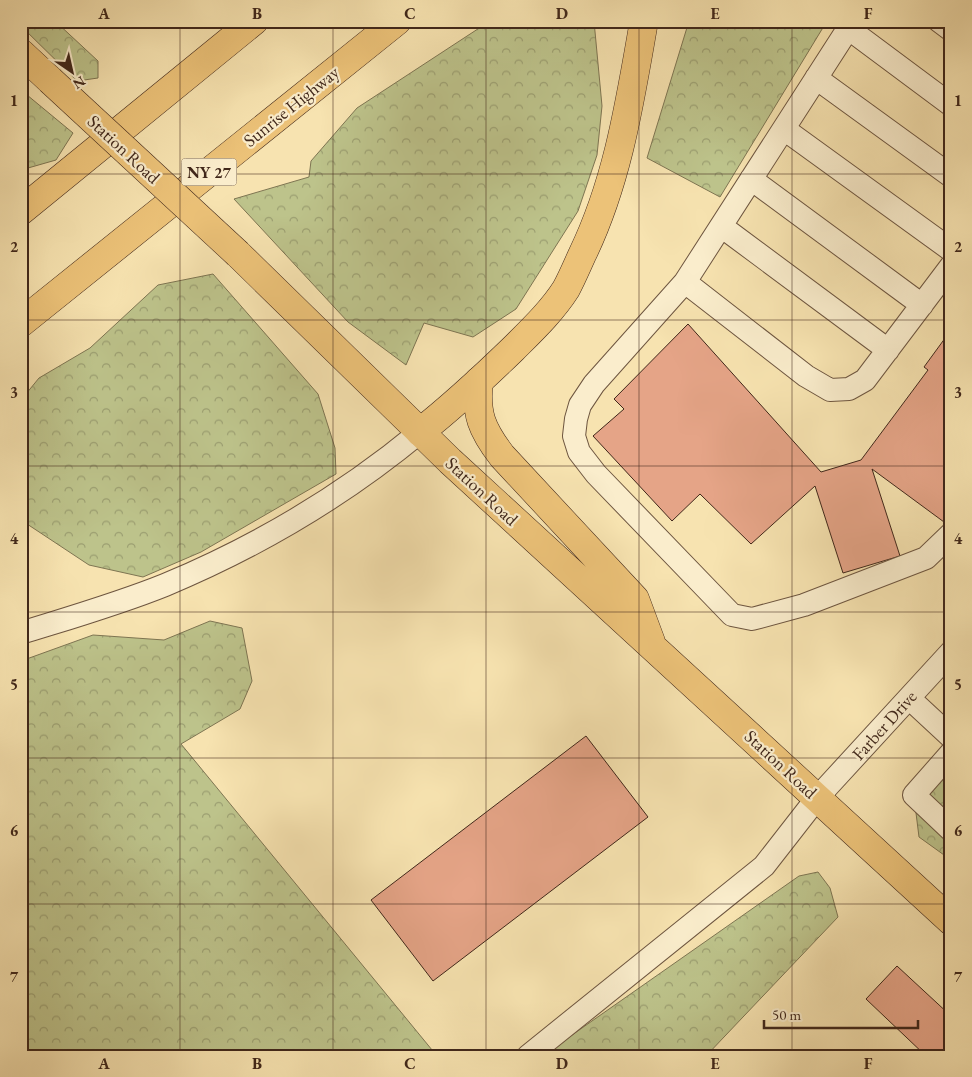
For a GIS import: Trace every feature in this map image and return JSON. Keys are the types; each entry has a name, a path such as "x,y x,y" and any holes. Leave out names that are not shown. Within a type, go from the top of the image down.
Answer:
{"main road":[{"path":"21,211 254,21"},
{"name":"Sunrise Highway","path":"21,323 397,21"},
{"path":"420,432 479,381 525,337 566,289 596,227 607,197 625,127 644,21"},
{"name":"Station Road","path":"21,53 238,254 420,432 951,920"},
{"path":"479,381 478,415 487,437 502,456 635,599 652,646"}],"street":[{"path":"939,21 951,30"},
{"path":"951,105 851,25 686,282 594,384 580,406 574,436 579,452 596,474 732,615 752,619 812,601 926,558 951,534"},
{"path":"816,78 951,176"},
{"path":"784,129 951,250"},
{"path":"751,179 922,305"},
{"path":"721,226 888,350"},
{"path":"686,282 806,376 830,390 849,389 865,380 951,266"},
{"path":"21,633 116,603 164,585 238,550 290,522 335,494 381,463 420,432"},
{"name":"Farber Drive","path":"528,1056 764,866 817,798 951,652"},
{"path":"909,698 951,737"},
{"path":"949,824 914,795 951,753"}],"green space":[{"path":"21,21 55,21 98,61 98,78 77,81 21,26"},
{"path":"490,21 594,21 602,106 597,155 578,211 516,309 473,337 424,323 406,365 348,322 234,199 309,177 311,161 357,108"},
{"path":"689,21 827,21 720,197 647,158"},
{"path":"21,90 73,133 56,160 21,170"},
{"path":"213,274 318,394 335,448 336,474 201,552 143,577 89,565 21,520 21,400 39,378 90,348 158,285"},
{"path":"210,621 242,628 252,681 240,709 181,744 437,1056 21,1056 21,661 93,635 164,640"},
{"path":"951,771 951,860 919,837 914,797 933,781"},
{"path":"818,872 830,888 838,917 706,1056 542,1056 799,876"}],"building":[{"path":"688,324 821,472 861,460 928,370 924,367 951,330 951,513 944,522 872,469 900,556 843,573 815,486 751,544 700,494 672,521 593,436 624,409 614,399"},
{"path":"586,736 648,817 433,981 371,900"},
{"path":"897,966 951,1016 951,1056 926,1056 866,999"}]}
